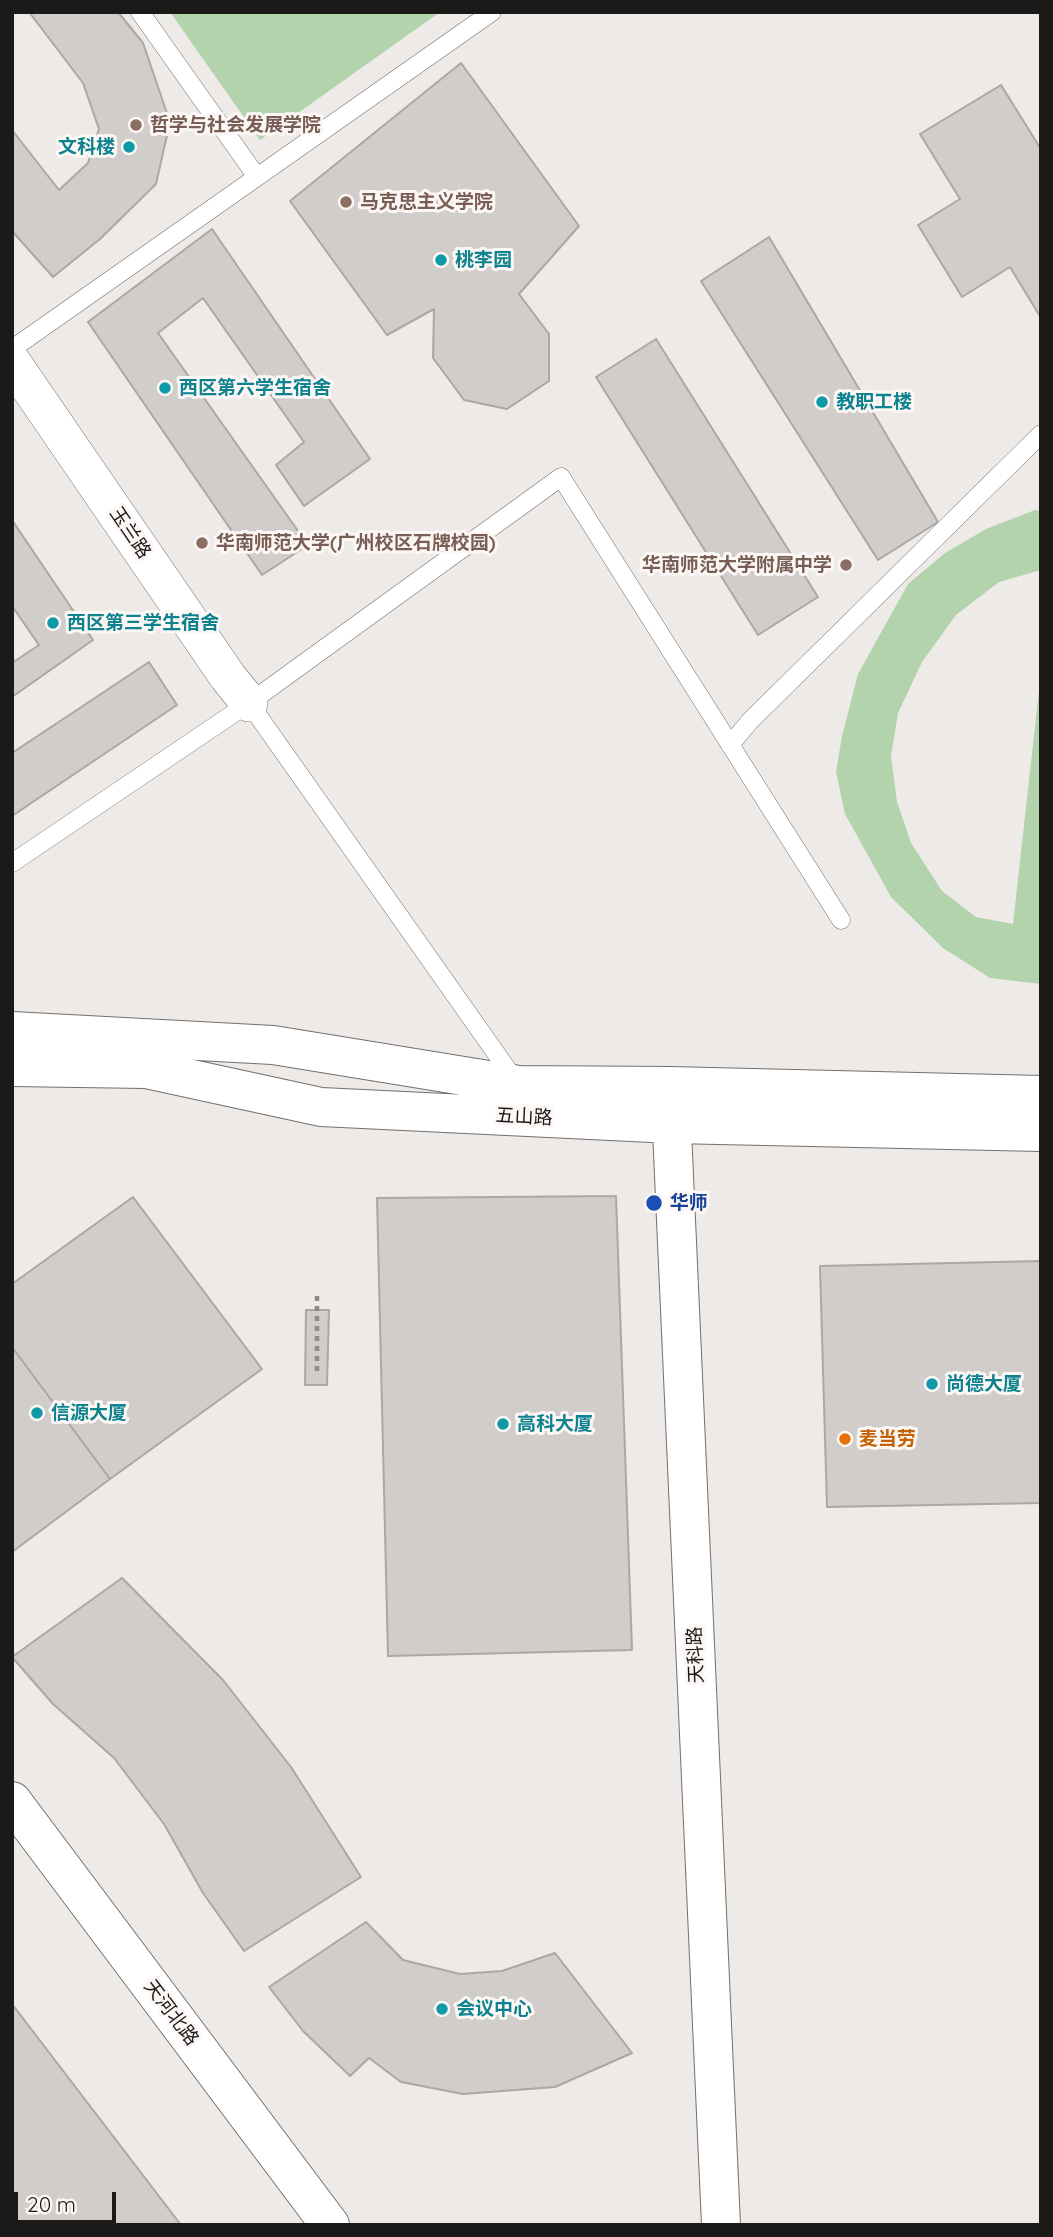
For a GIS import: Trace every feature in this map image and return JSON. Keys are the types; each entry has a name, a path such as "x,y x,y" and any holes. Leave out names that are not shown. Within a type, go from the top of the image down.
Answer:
{"main road":[{"name":"五山路","path":"12,1031 273,1045 519,1086 670,1086 1041,1095"},
{"name":"五山路","path":"12,1067 146,1069 321,1107 673,1124 1041,1132"},
{"name":"天科路","path":"670,1086 721,2225"},
{"name":"天河北路","path":"12,1801 330,2225"}],"street":[{"name":"玉兰路","path":"12,362 249,704"}],"lane":[{"path":"140,12 257,177"},
{"path":"12,349 492,12"},
{"path":"730,745 750,721 1041,434"},
{"path":"12,863 249,704 561,477 841,920"},
{"path":"249,704 519,1086"}],"path":[{"path":"317,1296 317,1371"}],"green space":[{"path":"170,12 440,12 260,140"},
{"path":"1035,510 1041,511 1041,570 999,582 956,615 922,662 898,713 891,756 897,802 911,843 942,891 976,917 1013,924 1041,673 1041,984 990,978 943,948 891,897 845,814 836,772 858,674 908,584 945,553 986,529"}],"building":[{"name":"文科楼","path":"29,12 118,12 143,43 170,122 156,184 100,239 53,277 12,231 12,130 59,190 88,163 99,129 83,83"},
{"name":"桃李园","path":"461,63 579,226 519,294 549,334 549,381 507,409 464,400 433,358 434,309 387,335 290,201"},
{"path":"1001,85 1039,146 1041,145 1041,318 1010,267 962,297 918,225 960,199 920,134"},
{"name":"西区第六学生宿舍","path":"212,229 370,459 304,506 276,465 304,442 203,298 158,333 308,545 262,575 88,322"},
{"name":"教职工楼","path":"769,237 938,522 878,560 701,281"},
{"path":"656,339 818,597 758,635 596,377"},
{"name":"西区第三学生宿舍","path":"12,520 93,640 12,697 12,663 39,645 12,606"},
{"path":"149,662 177,705 12,816 12,753"},
{"name":"高科大厦","path":"616,1196 632,1650 388,1656 377,1198"},
{"path":"133,1197 262,1369 110,1479 12,1347 12,1284"},
{"name":"尚德大厦","path":"1041,1261 1041,1503 827,1507 820,1266"},
{"path":"306,1310 329,1310 327,1385 305,1385"},
{"name":"信源大厦","path":"12,1347 110,1479 12,1552"},
{"path":"122,1578 223,1680 291,1767 361,1877 244,1951 203,1893 164,1824 114,1758 53,1704 12,1657"},
{"name":"会议中心","path":"366,1922 403,1960 460,1974 502,1971 555,1953 632,2053 555,2087 463,2094 401,2082 369,2058 350,2076 303,2031 269,1987"},
{"path":"12,2004 181,2225 12,2225"}],"place":[{"name":"哲学与社会发展学院","path":"136,125"},
{"name":"文科楼","path":"129,147"},
{"name":"马克思主义学院","path":"346,202"},
{"name":"桃李园","path":"441,260"},
{"name":"西区第六学生宿舍","path":"165,388"},
{"name":"教职工楼","path":"822,402"},
{"name":"华南师范大学(广州校区石牌校园)","path":"202,543"},
{"name":"华南师范大学附属中学","path":"846,565"},
{"name":"西区第三学生宿舍","path":"53,623"},
{"name":"华师","path":"654,1203"},
{"name":"尚德大厦","path":"932,1384"},
{"name":"信源大厦","path":"37,1413"},
{"name":"高科大厦","path":"503,1424"},
{"name":"麦当劳","path":"845,1439"},
{"name":"会议中心","path":"442,2009"}]}
